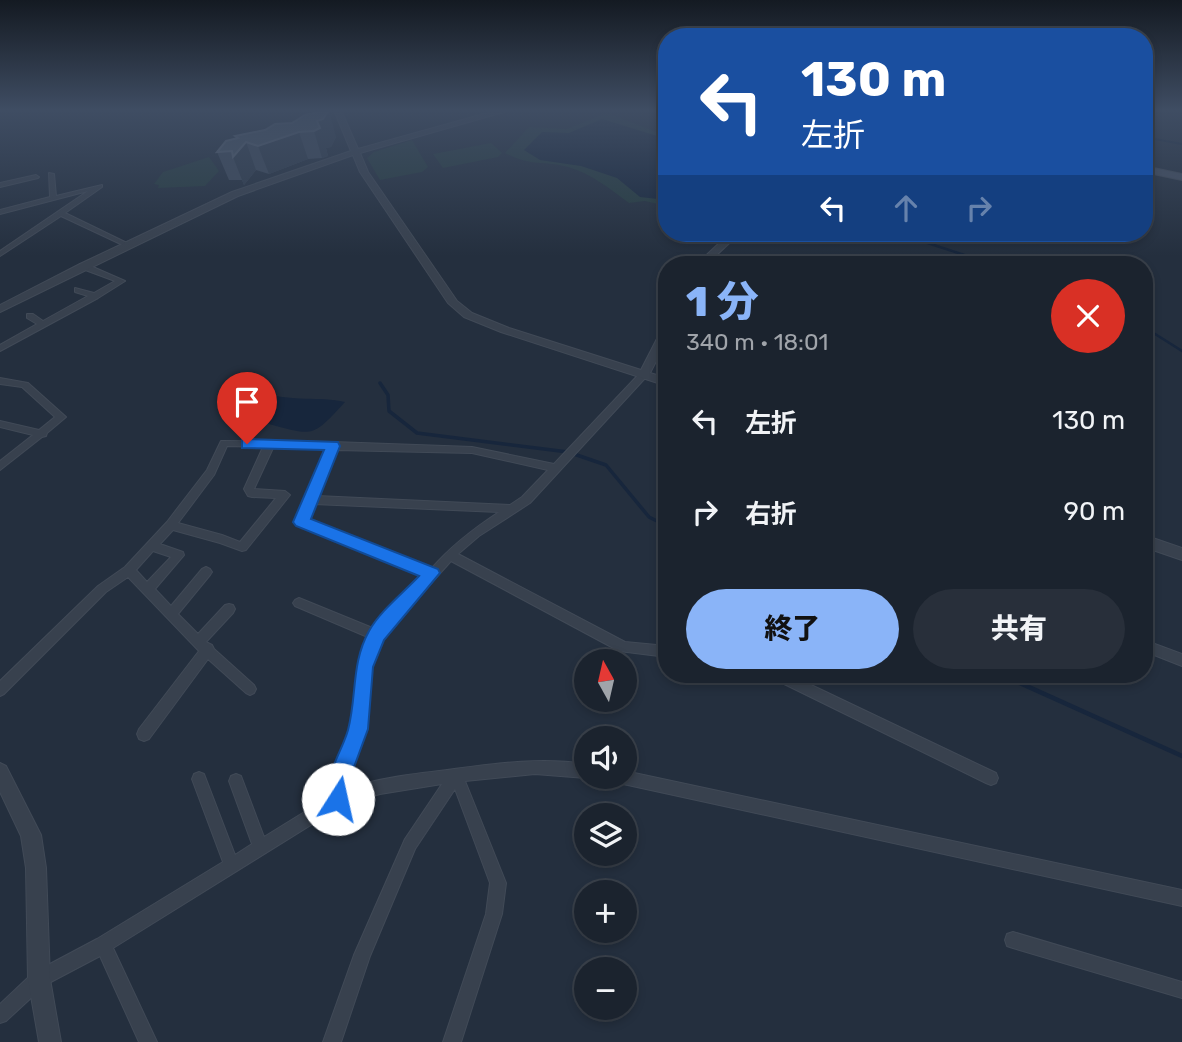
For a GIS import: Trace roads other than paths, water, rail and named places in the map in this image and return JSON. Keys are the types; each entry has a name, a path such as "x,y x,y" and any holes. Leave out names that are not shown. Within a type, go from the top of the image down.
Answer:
{"main road":[{"path":"1153,171 1182,177"}],"street":[{"path":"0,309 83,266 235,194 338,159"},
{"path":"358,159 453,303 468,314 505,330 658,379"},
{"path":"51,174 53,198"},
{"path":"0,185 36,177"},
{"path":"0,212 100,186 0,254"},
{"path":"62,214 127,245"},
{"path":"711,256 725,242"},
{"path":"2,344 121,281 83,266"},
{"path":"78,290 95,296"},
{"path":"30,317 43,324"},
{"path":"338,799 340,778 358,729 364,667 377,635 450,555 526,500 644,374 658,347"},
{"path":"0,381 24,385 61,415 43,434 0,466"},
{"path":"0,424 43,434"},
{"path":"0,690 102,589 129,570 171,525 211,472 224,443 482,451 557,468"},
{"path":"171,525 242,547 285,495 252,493 248,489 269,444"},
{"path":"333,446 301,522 432,573"},
{"path":"309,500 511,509"},
{"path":"1153,544 1182,554"},
{"path":"147,590 179,555 151,546"},
{"path":"450,555 623,647 658,651"},
{"path":"129,570 203,646 250,689"},
{"path":"171,614 206,572"},
{"path":"299,603 377,635"},
{"path":"144,734 229,609"},
{"path":"1153,649 1182,660"},
{"path":"795,683 991,778"},
{"path":"0,1015 39,979 103,945 338,799 373,786 470,771 554,765 574,769"},
{"path":"0,772 31,835 36,868 39,979 50,1042"},
{"path":"332,1042 362,955 410,844 456,775"},
{"path":"452,1042 495,914 498,884 456,775"},
{"path":"199,779 230,864"},
{"path":"236,781 260,845"},
{"path":"637,781 1182,898"},
{"path":"1013,940 1182,990"},
{"path":"103,945 148,1042"}],"water":[{"path":"538,159 658,159 658,199 640,197 617,178 581,166"},
{"path":"266,393 345,402 326,422 312,431 295,431 266,423 247,422 248,409"}],"waterway":[{"path":"925,242 967,256"},
{"path":"1153,333 1182,351"},
{"path":"380,383 388,395 389,411 417,433 568,452 606,465 649,517 658,522"},
{"path":"1020,683 1182,756"}]}
